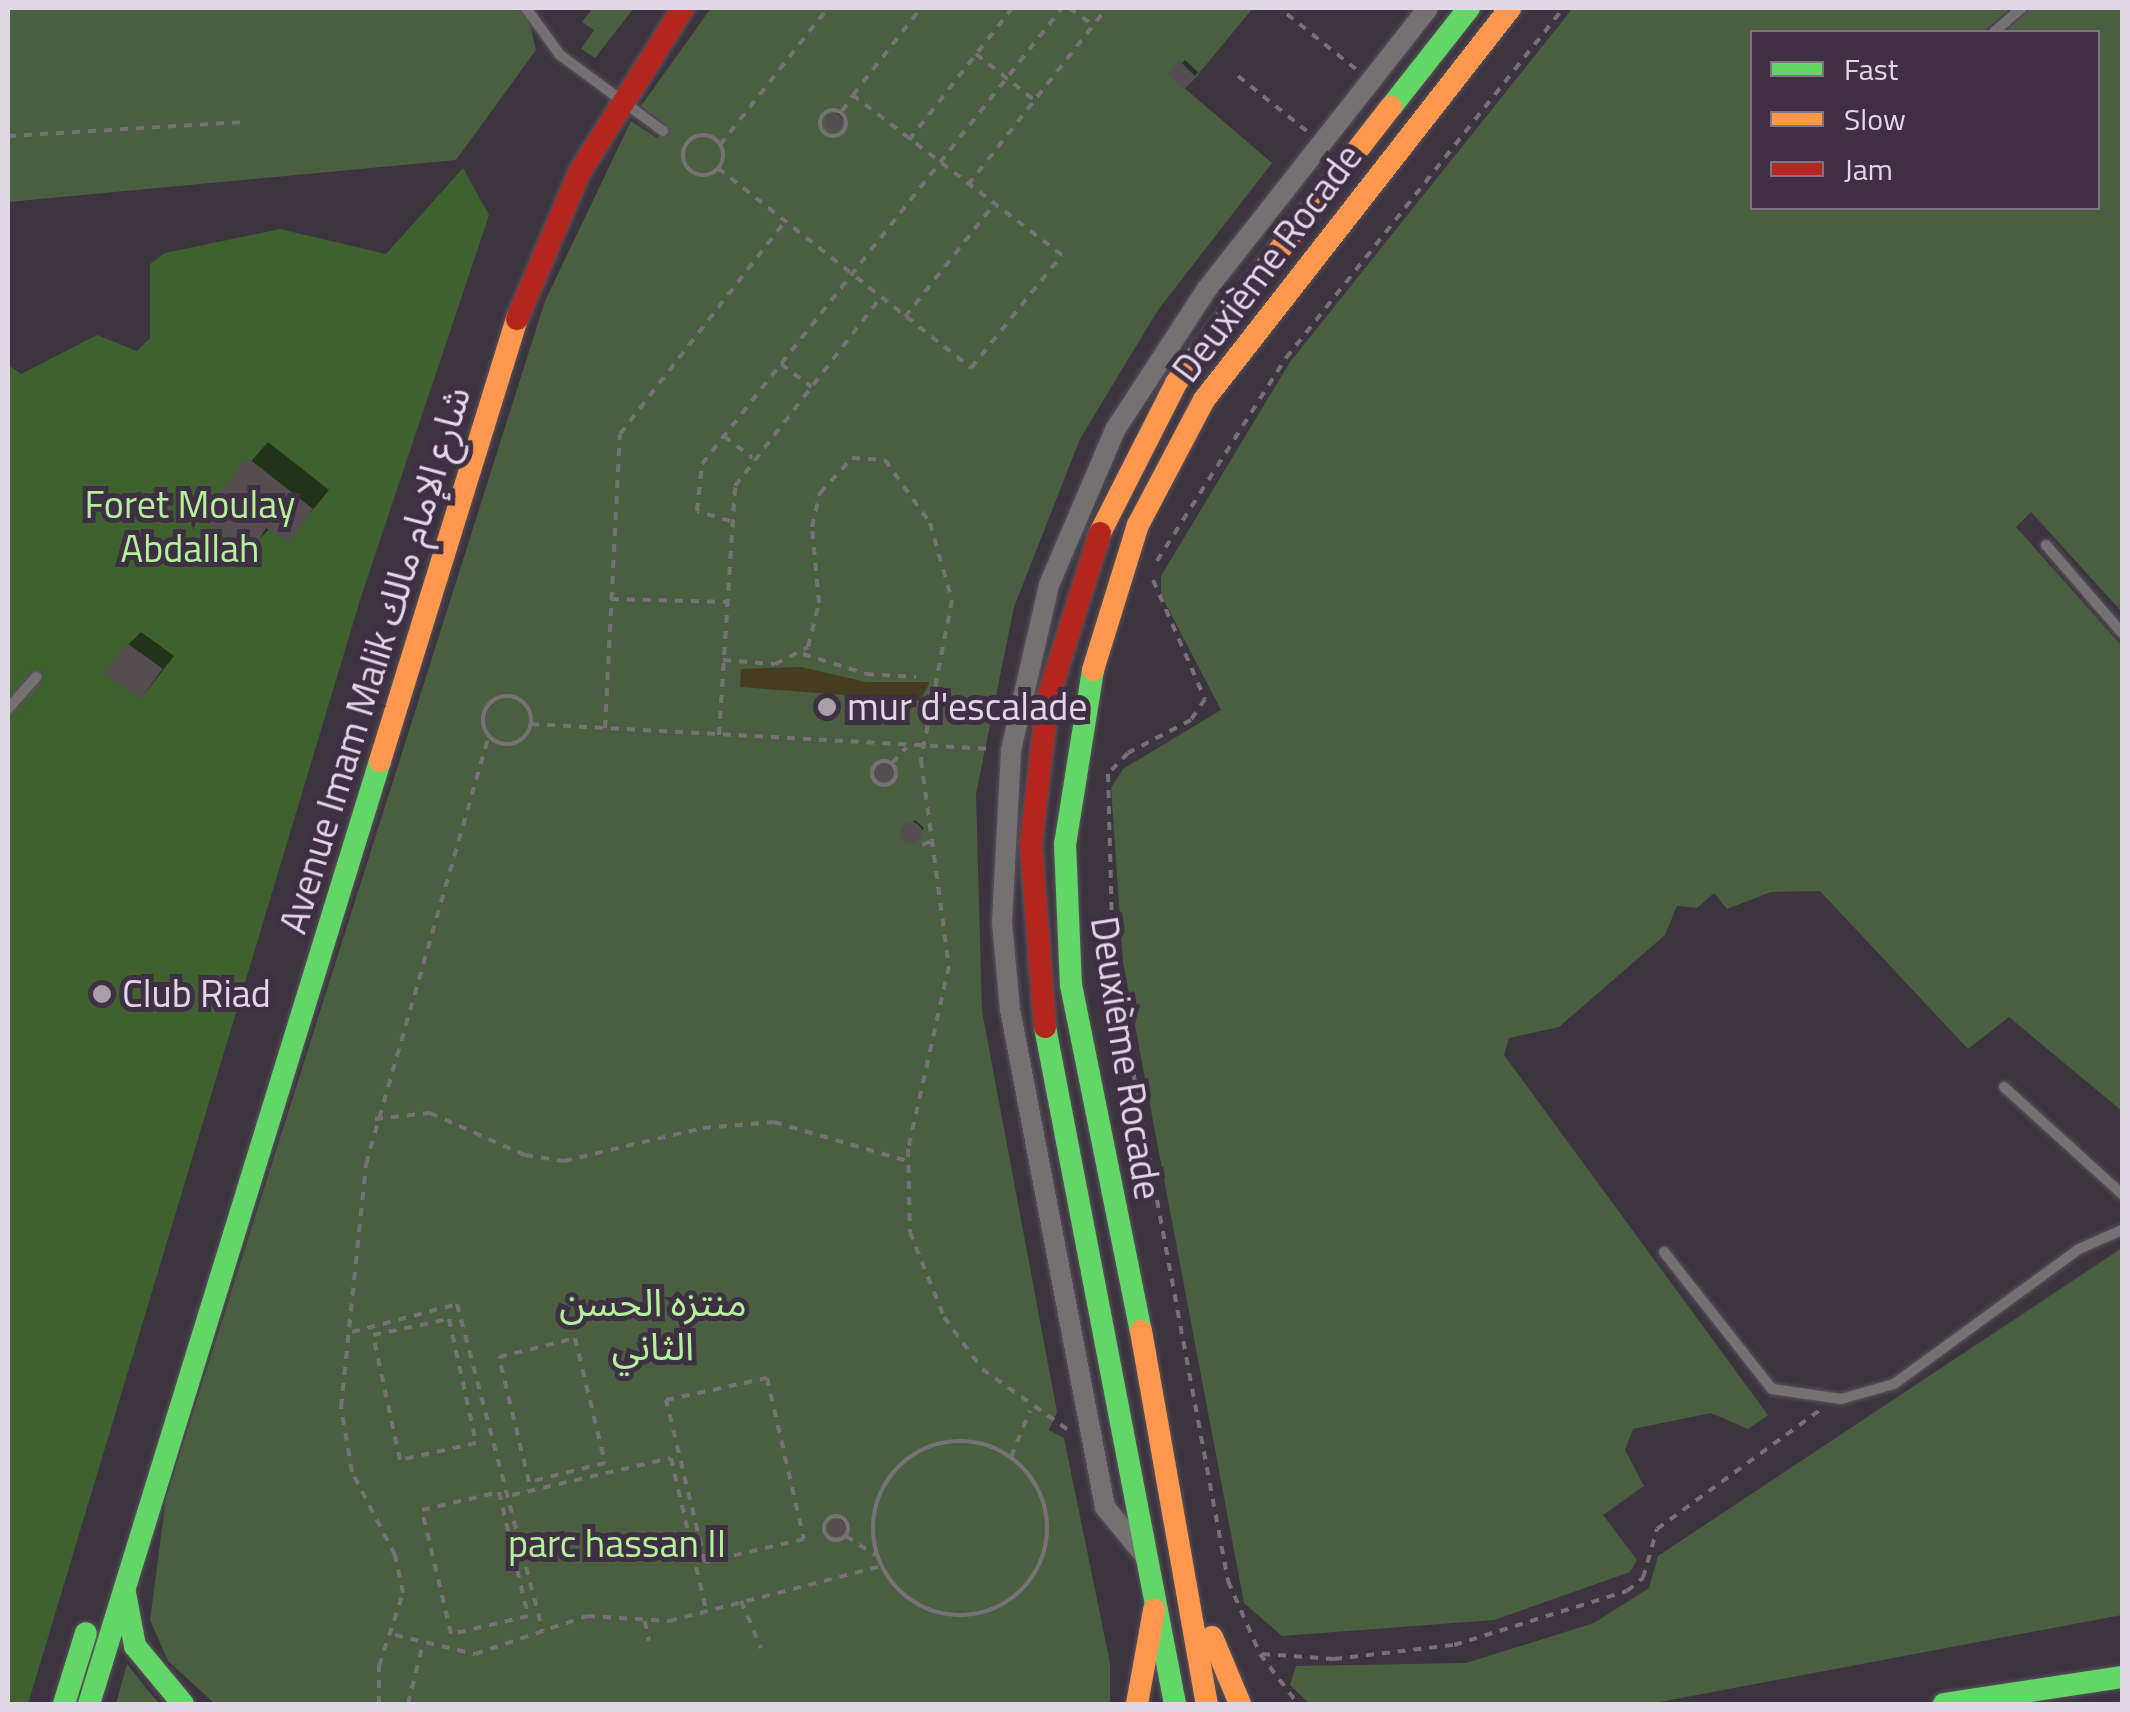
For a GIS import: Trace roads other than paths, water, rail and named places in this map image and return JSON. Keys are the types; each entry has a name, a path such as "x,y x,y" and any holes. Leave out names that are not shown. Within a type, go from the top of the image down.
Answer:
{"main road":[{"name":"Avenue Imam Malik شارع الإمام مالك","path":"64,1704 499,308 545,196 612,93 658,8"},
{"name":"Avenue Imam Malik شارع الإمام مالك","path":"89,1704 517,320 612,93 683,8"},
{"name":"Deuxième Rocade","path":"1175,1704 1154,1563 1038,990 1030,844 1048,698 1088,557 1150,425 1204,343 1469,8"},
{"name":"Deuxième Rocade","path":"1207,1704 1194,1605 1071,985 1065,844 1082,704 1120,568 1204,400 1510,8"},
{"path":"124,1585 136,1646 183,1704"},
{"path":"1137,1704 1145,1632 1161,1602"},
{"path":"1194,1605 1240,1704"},
{"path":"1944,1704 2122,1677"}],"street":[{"path":"1154,1563 1111,1521 1091,1441 1010,1009 1002,888 1011,750 1049,585 1115,430 1207,289 1428,8"}],"lane":[{"path":"526,8 560,55 663,130"},
{"path":"1996,30 2022,8"},
{"path":"2046,545 2122,633"},
{"path":"8,708 36,677"},
{"path":"2004,1087 2122,1194"},
{"path":"1664,1252 1772,1389 1836,1399 1894,1384 2079,1249 2122,1230"}],"place":[{"name":"mur d'escalade","path":"827,707"},
{"name":"Club Riad","path":"102,994"}],"park label":[{"name":"Foret Moulay Abdallah","path":"190,527"},
{"name":"منتزه الحسن الثاني","path":"653,1325"},
{"name":"parc hassan II","path":"617,1544"}]}
